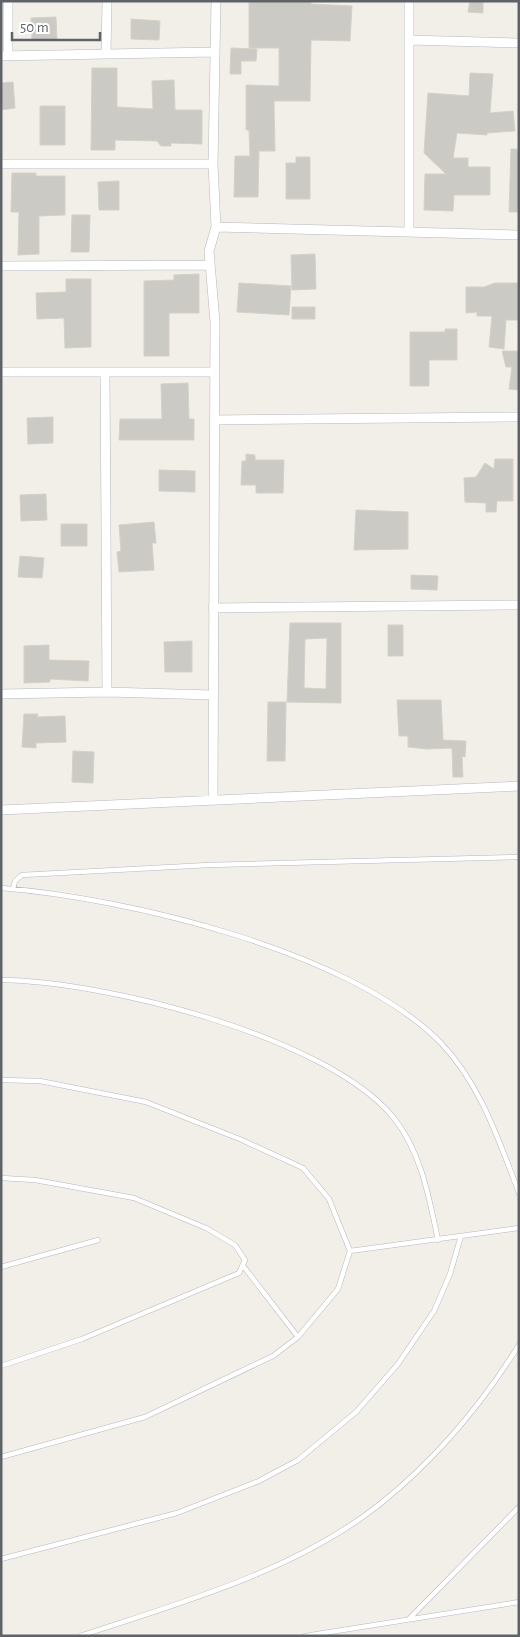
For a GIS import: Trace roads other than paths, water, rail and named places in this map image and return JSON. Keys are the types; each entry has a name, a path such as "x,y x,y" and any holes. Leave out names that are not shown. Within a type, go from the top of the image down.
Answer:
{"street":[{"path":"8,1 5,56 215,52"},
{"path":"106,54 107,1"},
{"path":"213,801 215,322 209,251 216,226 213,164 216,1"},
{"path":"409,1 409,232"},
{"path":"409,40 519,43"},
{"path":"1,164 213,164"},
{"path":"216,226 519,235"},
{"path":"1,266 210,265"},
{"path":"1,372 215,372"},
{"path":"105,372 107,692"},
{"path":"215,420 519,417"},
{"path":"213,608 519,605"},
{"path":"1,694 107,692 213,695"},
{"path":"1,810 519,786"}],"lane":[{"path":"13,889 15,881 22,875 219,865 519,857"},
{"path":"1,888 138,908 225,932 303,960 388,1003 416,1022 441,1044 467,1077 492,1123 519,1194"},
{"path":"1,980 98,989 151,1001 227,1025 297,1051 339,1074 367,1091 393,1117 412,1149 424,1178 438,1240"},
{"path":"1,1080 40,1081 146,1102 242,1140 303,1168 329,1199 350,1251 338,1289 298,1336 273,1356 145,1417 1,1457"},
{"path":"1,1178 35,1180 134,1198 206,1228 235,1245 245,1260 244,1267 239,1273 82,1339 1,1366"},
{"path":"350,1251 519,1228"},
{"path":"1,1559 177,1513 258,1481 298,1460 356,1412 398,1364 434,1311 450,1274 461,1236"},
{"path":"1,1267 98,1240"},
{"path":"244,1267 298,1336"},
{"path":"80,1636 190,1600 280,1563 340,1530 379,1504 432,1458 498,1379 519,1344"},
{"path":"408,1620 519,1507"},
{"path":"305,1636 519,1602"}]}
